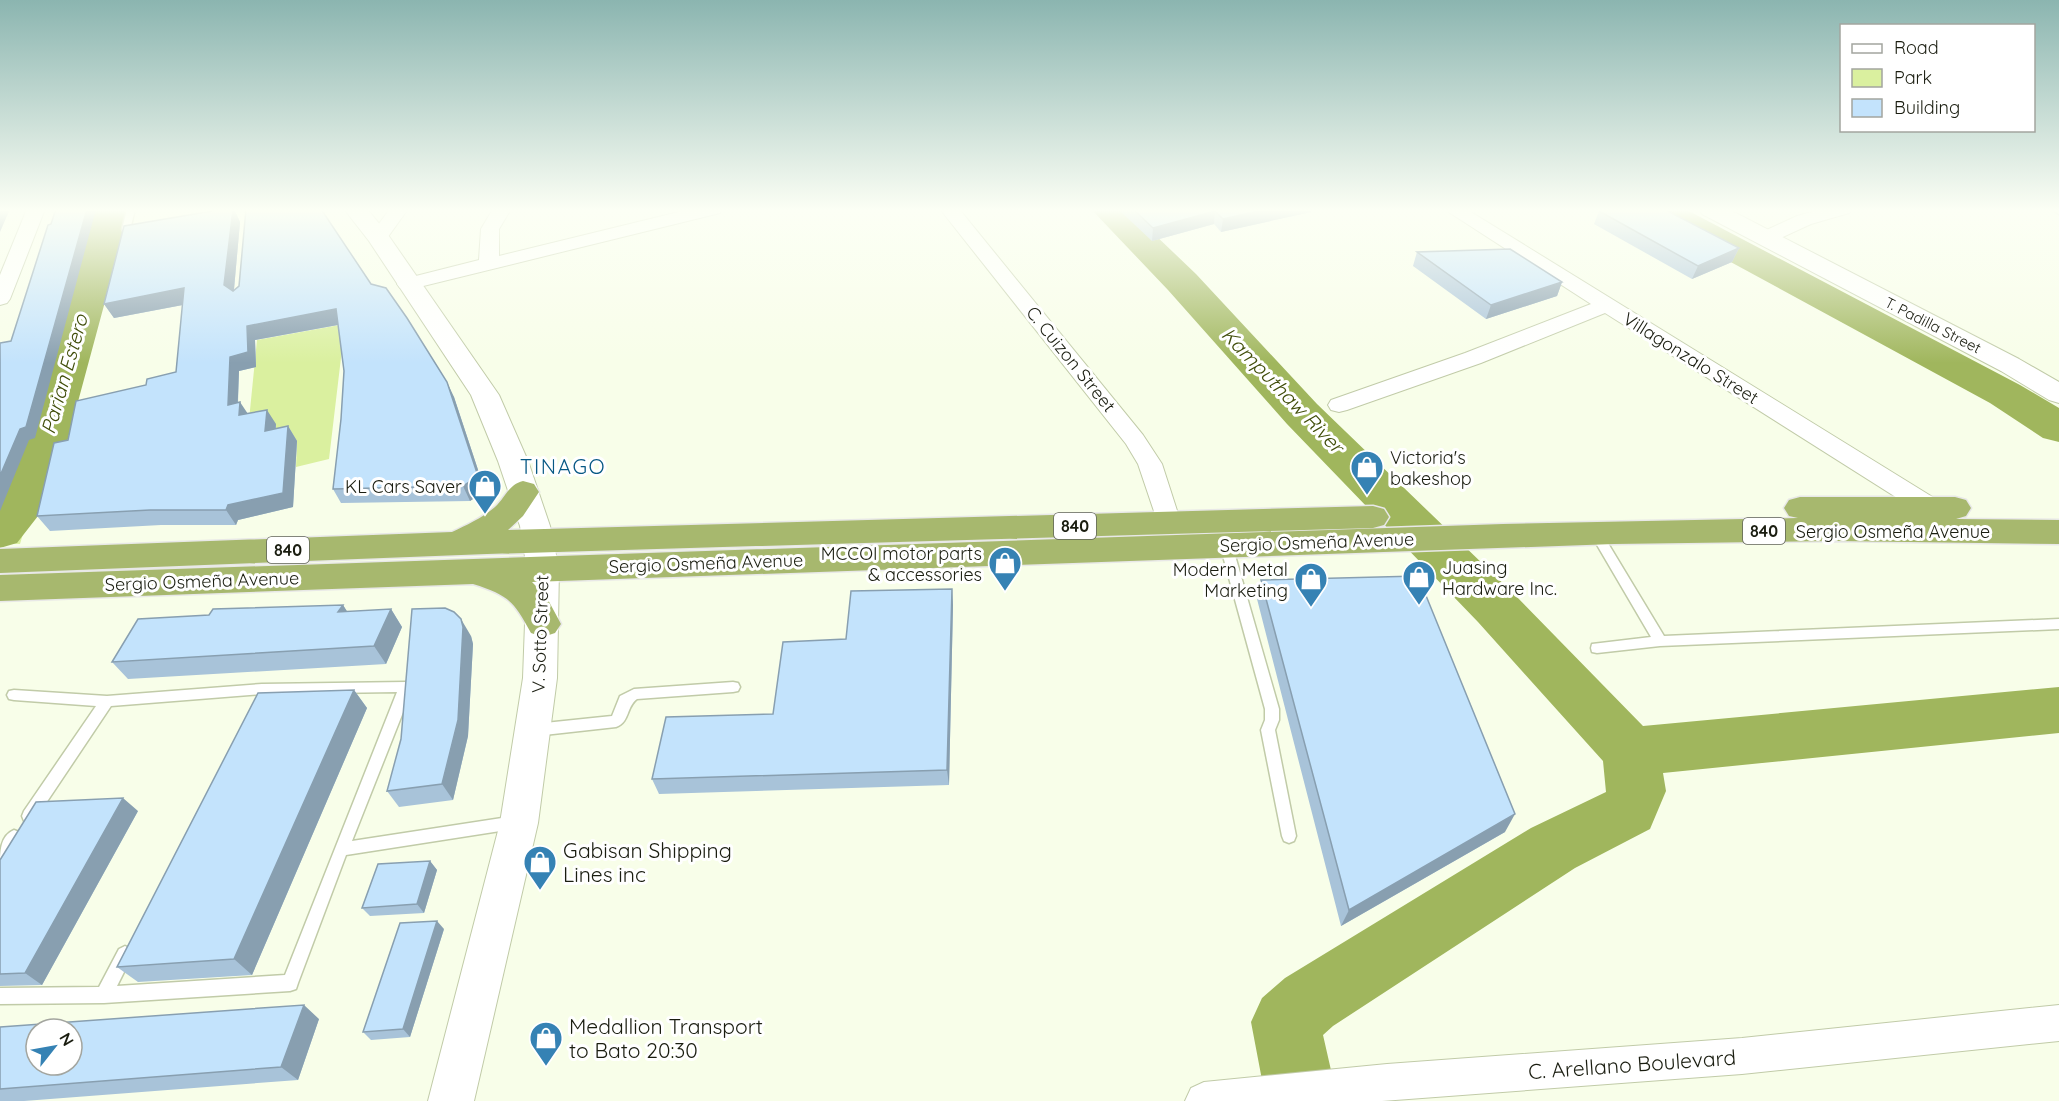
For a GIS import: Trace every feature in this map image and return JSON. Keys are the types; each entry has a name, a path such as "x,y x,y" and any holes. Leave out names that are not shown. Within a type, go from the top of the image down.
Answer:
{"highway":[{"path":"523,492 515,506 504,517 480,532 463,557 519,588 543,614 566,583 604,567"},
{"name":"Sergio Osmeña Avenue","path":"5,579 541,554 872,533 1169,523 1390,527 1930,507 2059,513"},
{"name":"Sergio Osmeña Avenue","path":"1463,525 1596,533 1954,529 2059,532"},
{"name":"Sergio Osmeña Avenue","path":"541,554 604,567 1226,546 1390,527"},
{"name":"Sergio Osmeña Avenue","path":"5,579 38,560 463,557"}],"street":[{"path":"0,299 15,260"},
{"name":"V. Sotto Street","path":"392,260 485,395 513,460 541,554 543,614 534,730 519,823 451,1101"},
{"path":"407,284 504,260"},
{"name":"C. Cuizon Street","path":"991,260 1135,440 1150,464 1169,523"},
{"name":"Villagonzalo Street","path":"1535,260 1930,507"},
{"name":"T. Padilla Street","path":"1808,260 2000,360 2059,394"},
{"path":"1339,405 1473,358 1606,305"},
{"name":"C. Arellano Boulevard","path":"1218,1099 1387,1082 1742,1056 2059,1023"}],"lane":[{"path":"1596,533 1659,641"},
{"path":"1226,546 1272,709 1272,720 1268,730 1289,836"},
{"path":"1597,648 1659,641 2059,624"},
{"path":"0,996 104,995 290,983 406,687 262,689 107,701 14,695"},
{"path":"534,730 616,721 621,716 625,699 634,694 733,687"},
{"path":"252,710 262,689"},
{"path":"0,859 107,701"},
{"path":"341,849 519,823"},
{"path":"104,995 131,942"}],"green space":[{"path":"82,260 103,260 20,544 0,543 0,512 15,477 25,441 35,438"},
{"path":"345,324 329,459 296,467 297,442 248,430 257,340"}],"building":[{"path":"37,260 73,260 26,427 20,429 0,476 0,343 11,341"},
{"path":"115,260 227,260 224,285 233,291 239,286 241,260 355,260 371,284 386,288 447,382 478,476 463,486 333,489 344,371 336,309 247,326 248,352 230,357 228,405 240,402 239,415 267,410 265,431 288,426 283,493 228,505 226,510 150,510 37,516 54,443 68,440 76,401 146,385 147,379 176,372 184,288 104,304"},
{"path":"1429,260 1528,260 1562,282 1491,305"},
{"path":"1688,260 1711,260 1698,266"},
{"path":"1418,576 1515,814 1349,910 1261,580"},
{"path":"952,589 947,770 652,779 666,717 773,714 783,642 846,639 851,591"},
{"path":"343,605 338,612 391,609 374,646 112,662 138,619 209,615 213,609"},
{"path":"445,608 454,612 461,619 463,627 458,720 442,784 387,791 401,739 412,609"},
{"path":"354,690 234,959 117,967 258,693"},
{"path":"123,798 25,973 0,974 0,860 36,802"},
{"path":"430,861 417,904 362,908 378,864"},
{"path":"437,921 403,1029 363,1032 400,923"},
{"path":"304,1005 281,1067 0,1089 0,1027 24,1025 24,1077 84,1077 84,1021"}],"waterway":[{"name":"Parian Estero","path":"0,531 28,498 97,260"},
{"name":"Kamputhaw River","path":"1160,260 1302,414 1496,608 1631,752"},
{"path":"1754,260 2005,394 2059,428"},
{"path":"1631,752 2059,710"},
{"path":"1302,1101 1286,1022 1309,1002 1553,848 1629,810 1636,791 1631,752"}],"place":[{"name":"Victoria's bakeshop","path":"1367,496"},
{"name":"KL Cars Saver","path":"485,515"},
{"name":"MCCOI motor parts & accessories","path":"1005,592"},
{"name":"Juasing Hardware Inc.","path":"1419,606"},
{"name":"Modern Metal Marketing","path":"1311,608"},
{"name":"Gabisan Shipping Lines inc","path":"540,891"},
{"name":"Medallion Transport to Bato 20:30","path":"546,1067"}],"district":[{"name":"TINAGO","path":"563,466"}]}
